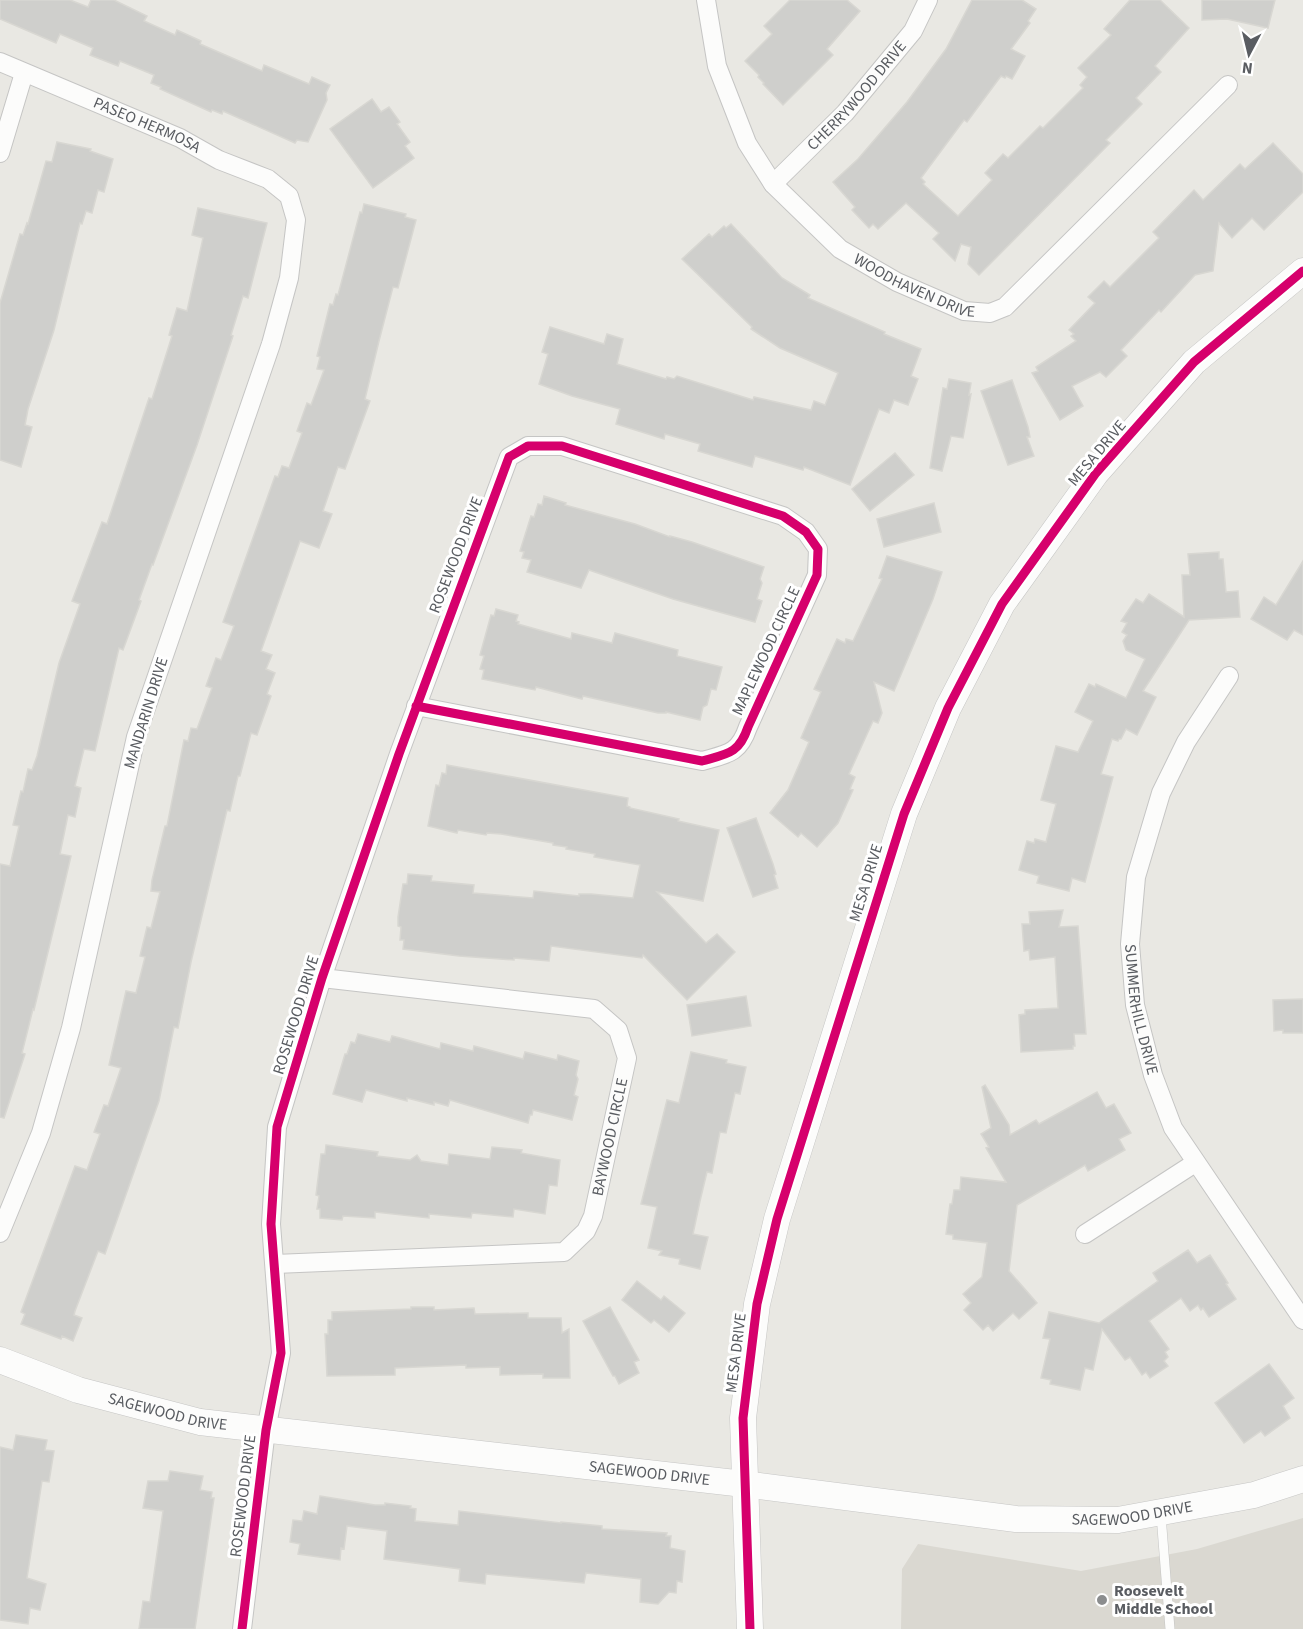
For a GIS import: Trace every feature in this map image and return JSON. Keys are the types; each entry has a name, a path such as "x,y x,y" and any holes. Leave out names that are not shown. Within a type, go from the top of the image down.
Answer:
{"main road":[{"name":"MESA DRIVE","path":"750,1629 743,1418 757,1304 777,1219 904,814 948,708 1002,604 1096,473 1194,362 1303,271"},
{"name":"SAGEWOOD DRIVE","path":"0,1360 78,1390 200,1422 744,1484 1016,1519 1118,1520 1254,1495 1303,1479"}],"street":[{"name":"WOODHAVEN DRIVE","path":"706,0 717,66 747,143 773,184 840,249 897,282 963,311 990,313 1005,307 1228,86"},
{"name":"CHERRYWOOD DRIVE","path":"773,184 845,113 913,31 928,0"},
{"name":"PASEO HERMOSA","path":"0,62 180,138 219,160 267,179 290,196"},
{"path":"0,153 24,73"},
{"name":"MANDARIN DRIVE","path":"0,1233 41,1133 71,1028 136,737 271,344 290,267 296,220 290,196"},
{"name":"ROSEWOOD DRIVE","path":"242,1629 266,1430 281,1353 271,1224 278,1127 322,978 416,706 509,457 528,446"},
{"name":"MAPLEWOOD CIRCLE","path":"416,706 702,761 732,752 743,741 817,575 818,549 806,532 783,516 562,446 528,446"},
{"name":"SUMMERHILL DRIVE","path":"1228,676 1186,742 1161,794 1136,877 1130,944 1135,1005 1153,1075 1173,1128 1303,1320"},
{"name":"BAYWOOD CIRCLE","path":"275,1264 564,1252 586,1232 593,1216 627,1058 618,1029 594,1009 322,978"},
{"path":"1085,1234 1195,1163"}],"lane":[{"path":"1161,1512 1170,1629"}],"shaded area":[{"name":"Roosevelt Middle School","path":"1303,1518 1303,1629 901,1629 902,1569 918,1544 1081,1571 1197,1549"}],"building":[{"path":"0,0 70,0 88,7 91,0 114,0 147,16 144,21 175,35 177,30 201,41 200,44 262,71 264,65 309,84 312,77 330,85 326,93 327,100 308,142 297,140 295,143 223,111 222,114 212,110 211,112 160,89 161,87 151,83 154,75 120,61 118,66 90,55 93,48 60,34 56,43 0,19"},
{"path":"790,0 847,0 860,11 827,49 833,55 783,105 745,61 772,34 764,26"},
{"path":"972,0 1022,0 1036,9 1028,21 1030,23 1011,49 1025,56 1012,79 1001,76 967,122 964,120 921,178 925,182 923,184 958,216 992,180 985,173 1003,154 1008,158 1040,126 1043,128 1083,88 1080,85 1087,77 1078,68 1111,35 1104,29 1130,0 1160,0 1189,28 1155,66 1161,72 1136,98 1142,104 1106,140 1110,143 979,275 968,264 971,247 961,244 955,261 933,239 939,233 906,203 878,229 873,224 869,228 852,210 855,207 833,182 858,159 907,102 946,49"},
{"path":"1202,0 1275,0 1268,28 1227,19 1202,20"},
{"path":"372,99 381,112 389,107 400,122 397,124 410,142 405,146 414,158 373,188 330,129"},
{"path":"57,142 91,149 90,151 113,159 104,192 98,190 92,213 86,211 82,224 80,223 54,330 28,409 25,425 32,427 21,467 0,460 0,303 20,234 23,235 28,224 46,161 52,162"},
{"path":"1273,143 1303,174 1303,192 1264,230 1252,218 1232,238 1219,223 1213,271 1195,275 1161,312 1159,310 1121,350 1127,356 1106,377 1100,372 1072,386 1083,406 1060,420 1032,373 1038,371 1036,367 1076,341 1071,336 1074,334 1069,330 1095,303 1088,297 1104,281 1110,287 1159,238 1153,232 1194,190 1203,200 1240,164 1245,169"},
{"path":"364,204 406,214 405,217 416,220 398,288 393,287 379,341 365,399 370,401 345,469 338,467 323,511 332,514 319,548 300,541 261,651 272,655 266,669 275,673 267,694 271,696 257,735 251,733 230,811 227,810 178,1028 174,1027 159,1101 105,1254 98,1251 75,1311 74,1315 82,1318 73,1341 62,1336 61,1339 21,1324 25,1314 21,1312 75,1166 87,1170 100,1134 94,1132 104,1105 108,1106 121,1068 109,1065 126,991 136,993 145,957 140,956 147,927 151,928 160,892 151,891 152,880 165,826 167,826 184,740 188,741 191,728 197,729 212,688 206,686 216,658 221,660 234,626 223,622 275,476 278,477 282,466 289,468 302,433 297,431 307,403 311,405 324,370 317,369 320,357 317,356 330,304 333,305 336,294 338,295"},
{"path":"198,208 267,223 248,298 243,296 231,335 233,336 197,445 139,600 141,601 123,650 119,648 95,751 84,749 75,786 81,788 75,817 68,815 60,854 71,856 22,1053 25,1054 4,1118 0,1117 0,864 10,866 19,826 13,825 21,791 23,792 28,769 32,770 37,756 59,663 80,604 72,601 102,522 107,524 149,398 152,399 172,336 169,335 177,308 187,311 203,238 192,235"},
{"path":"731,224 782,278 810,295 808,298 921,349 911,376 918,379 908,405 894,400 889,413 879,409 850,485 804,467 803,470 755,456 752,467 698,451 700,444 665,434 664,439 616,424 620,409 539,384 548,354 542,352 550,327 604,344 607,334 623,339 617,364 666,379 667,377 674,379 677,376 753,400 754,397 811,410 814,401 825,405 838,373 780,348 751,329 752,327 682,259 709,234 712,237 724,226 726,228"},
{"path":"949,379 971,383 969,395 971,394 963,438 951,436 942,471 930,468 943,388 947,389"},
{"path":"1012,380 1028,427 1030,437 1027,437 1034,456 1008,465 981,391"},
{"path":"895,453 914,475 870,511 852,489"},
{"path":"544,496 566,503 565,505 635,524 764,567 757,599 762,601 755,622 673,599 589,570 581,588 527,572 531,560 522,558 524,552 520,551 531,516 534,517 538,504 542,505"},
{"path":"934,503 941,532 884,547 877,519"},
{"path":"1219,552 1219,559 1223,559 1226,592 1238,591 1240,617 1189,620 1143,691 1156,697 1137,735 1126,729 1121,739 1118,741 1112,739 1101,774 1113,777 1085,882 1072,878 1069,891 1037,883 1039,876 1019,870 1027,841 1034,843 1035,839 1046,842 1056,804 1041,800 1056,746 1078,752 1093,721 1075,712 1089,684 1095,687 1096,684 1126,698 1145,659 1126,650 1123,641 1127,635 1122,632 1127,623 1121,621 1136,599 1143,603 1149,594 1184,617 1182,575 1190,575 1188,554"},
{"path":"887,556 942,572 894,691 874,682 882,713 878,723 873,721 849,774 855,777 850,789 853,790 838,823 817,847 801,833 798,837 770,813 788,790 809,742 801,738 821,692 814,689 837,639 845,643 846,639 853,641 882,579 879,578"},
{"path":"1303,561 1303,635 1294,630 1287,640 1251,619 1264,597 1276,605"},
{"path":"496,609 518,615 516,621 519,622 518,624 571,639 572,633 612,643 615,633 678,650 677,656 722,667 716,690 711,689 700,720 583,696 582,699 536,687 535,690 482,679 484,670 480,669 484,656 480,655 491,615 494,616"},
{"path":"447,765 628,798 627,806 630,808 719,830 703,901 657,892 706,943 717,934 735,952 687,1000 643,955 642,958 551,946 549,961 459,956 403,949 404,940 400,940 401,927 398,926 398,917 403,884 407,884 408,874 432,876 431,881 474,885 473,893 533,898 534,891 579,896 579,894 591,894 633,898 640,865 594,857 595,854 566,849 567,847 553,845 553,843 501,834 487,833 486,835 458,830 457,833 428,826 436,785 439,786 442,773 446,774"},
{"path":"756,818 773,864 778,888 753,897 727,828"},
{"path":"1063,910 1059,927 1078,926 1086,1034 1074,1034 1073,1049 1021,1052 1019,1015 1025,1014 1025,1010 1058,1008 1055,957 1030,960 1029,950 1024,951 1022,924 1030,924 1029,912"},
{"path":"746,996 751,1026 692,1036 687,1005"},
{"path":"1303,999 1303,1033 1274,1031 1273,1000"},
{"path":"358,1034 390,1042 392,1036 440,1049 441,1043 473,1051 474,1046 523,1059 525,1052 557,1060 558,1055 579,1061 574,1095 578,1097 572,1120 533,1110 528,1123 450,1100 448,1106 434,1102 434,1105 407,1098 407,1101 366,1090 362,1102 333,1094 345,1054 351,1042 355,1043"},
{"path":"691,1052 746,1067 740,1094 735,1093 726,1133 720,1132 712,1173 707,1172 700,1201 693,1234 708,1237 700,1269 679,1264 680,1259 659,1255 662,1251 648,1248 657,1207 641,1204 667,1100 679,1103"},
{"path":"985,1085 1009,1125 1010,1135 1036,1120 1039,1124 1097,1092 1106,1108 1114,1104 1131,1133 1119,1139 1125,1150 1088,1171 1085,1165 1017,1205 1009,1271 1037,1303 1019,1319 1013,1313 993,1331 988,1325 983,1330 964,1310 971,1303 963,1294 982,1277 987,1243 953,1239 953,1235 946,1234 950,1204 952,1204 954,1190 960,1190 961,1177 1006,1182 986,1148 989,1147 981,1134 991,1128 982,1087"},
{"path":"326,1145 378,1152 377,1156 410,1160 417,1155 421,1161 448,1165 449,1154 490,1159 492,1147 522,1150 521,1153 560,1160 557,1186 549,1185 545,1214 514,1209 513,1217 472,1213 471,1218 429,1214 429,1218 375,1212 375,1218 343,1216 342,1220 320,1218 320,1209 317,1209 319,1196 316,1195 321,1154 325,1154"},
{"path":"1188,1250 1197,1263 1210,1255 1236,1299 1209,1317 1198,1305 1190,1311 1181,1298 1149,1321 1169,1349 1165,1352 1168,1357 1164,1361 1168,1366 1150,1378 1146,1372 1142,1375 1130,1357 1125,1360 1102,1329 1093,1370 1085,1368 1080,1390 1050,1384 1051,1380 1041,1378 1050,1339 1043,1338 1049,1312 1099,1323 1158,1281 1153,1273"},
{"path":"637,1281 661,1300 664,1296 685,1313 669,1332 654,1320 651,1323 622,1300"},
{"path":"411,1307 434,1307 434,1310 474,1308 475,1314 528,1313 528,1318 561,1318 562,1333 569,1329 570,1378 543,1378 543,1374 500,1375 500,1367 466,1368 466,1365 395,1368 395,1375 327,1376 325,1334 328,1334 328,1320 332,1320 332,1312 411,1309"},
{"path":"610,1307 639,1360 634,1362 639,1373 619,1384 583,1321"},
{"path":"1269,1364 1294,1398 1283,1406 1290,1418 1265,1436 1261,1431 1244,1443 1215,1403"},
{"path":"16,1435 47,1440 45,1450 54,1451 49,1482 42,1481 27,1578 46,1584 40,1610 30,1608 28,1624 0,1620 0,1447 13,1450"},
{"path":"170,1471 203,1476 200,1490 212,1492 211,1498 214,1498 195,1629 139,1629 143,1601 150,1602 163,1511 143,1508 148,1481 168,1481"},
{"path":"320,1496 375,1505 385,1505 385,1503 411,1506 410,1508 416,1509 415,1521 458,1525 459,1511 602,1526 602,1529 667,1533 666,1536 671,1536 670,1548 685,1551 682,1582 677,1581 676,1593 669,1592 658,1604 640,1602 641,1579 586,1573 584,1583 486,1574 485,1584 459,1581 460,1569 384,1559 387,1531 347,1526 340,1560 298,1554 300,1544 290,1542 293,1520 302,1521 304,1511 317,1514"}],"cycle path":[{"path":"750,1629 743,1418 757,1304 777,1219 904,814 948,708 1002,604 1096,473 1194,362 1303,271"},
{"path":"242,1629 266,1430 281,1353 271,1224 277,1127 322,978 399,754 509,457 528,446 562,446 783,516 806,532 818,549 817,575 741,743 731,752 702,761 416,706"}],"place":[{"name":"Roosevelt Middle School","path":"1102,1600"}]}
